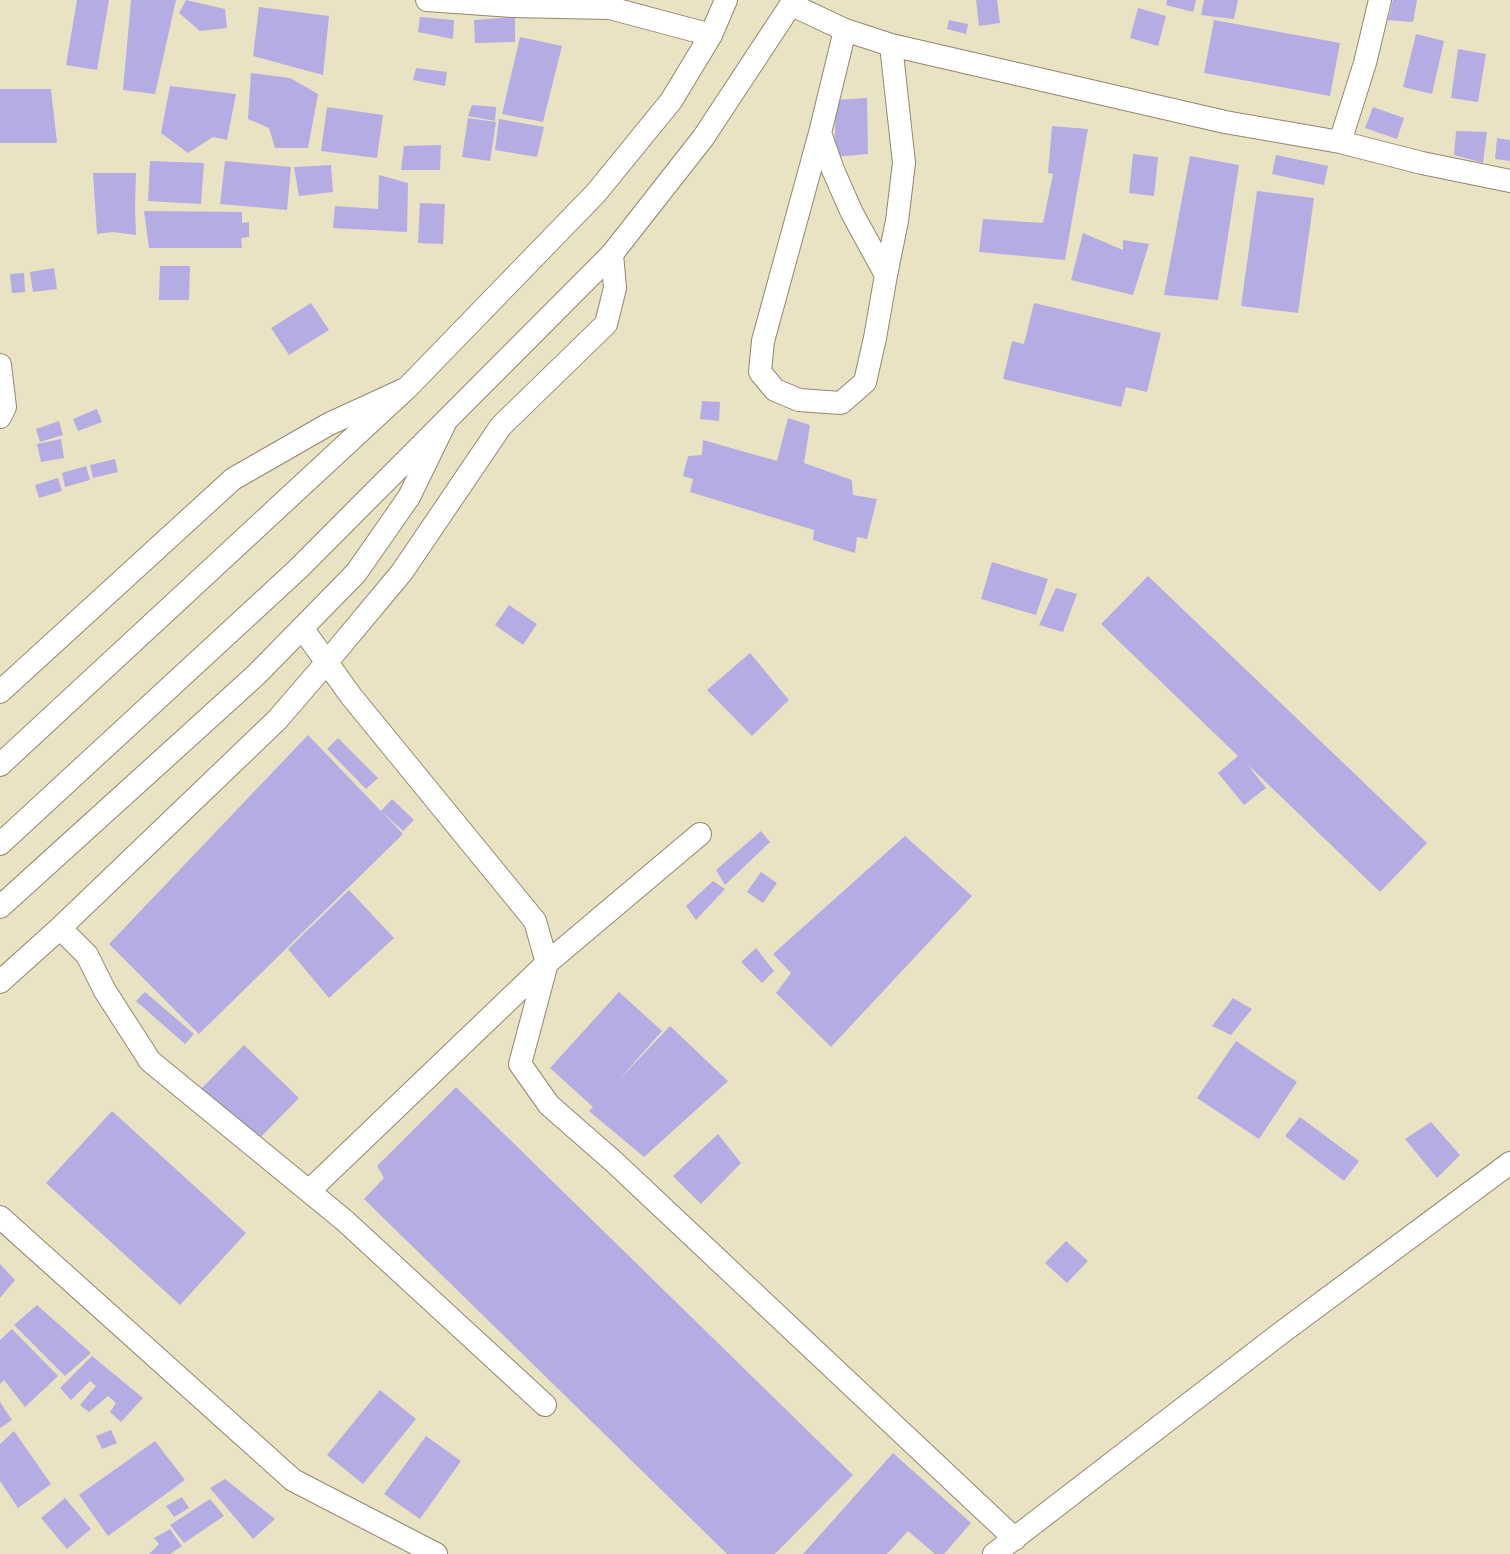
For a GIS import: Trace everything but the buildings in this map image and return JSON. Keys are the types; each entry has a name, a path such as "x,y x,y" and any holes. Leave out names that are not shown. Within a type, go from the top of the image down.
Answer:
{"street":[{"path":"427,0 512,6 610,8 711,34"},
{"path":"0,765 408,388 596,193 671,101 711,34 726,0"},
{"path":"1340,142 1365,63 1380,0"},
{"path":"0,844 298,569 612,254 704,138 793,2 845,30 891,45 1225,122 1340,142 1422,163 1510,181"},
{"path":"845,30 820,132 763,341 760,372 775,390 798,400 841,402 866,382 897,221 904,163 891,45"},
{"path":"820,132 833,170 852,213 886,275"},
{"path":"0,982 60,928 278,720 327,662 402,572 501,426 606,324 616,288 612,254"},
{"path":"0,365 5,407 0,417"},
{"path":"0,692 233,479 329,424 408,388"},
{"path":"0,907 256,675 356,573 410,497 445,423"},
{"path":"302,628 351,696 534,921 547,963 520,1064 549,1105 613,1161 1015,1539"},
{"path":"308,1191 547,963 700,834"},
{"path":"60,928 88,955 105,992 150,1061 344,1220 545,1405"},
{"path":"994,1554 1275,1338 1510,1163"},
{"path":"0,1217 293,1480 436,1554"}]}
